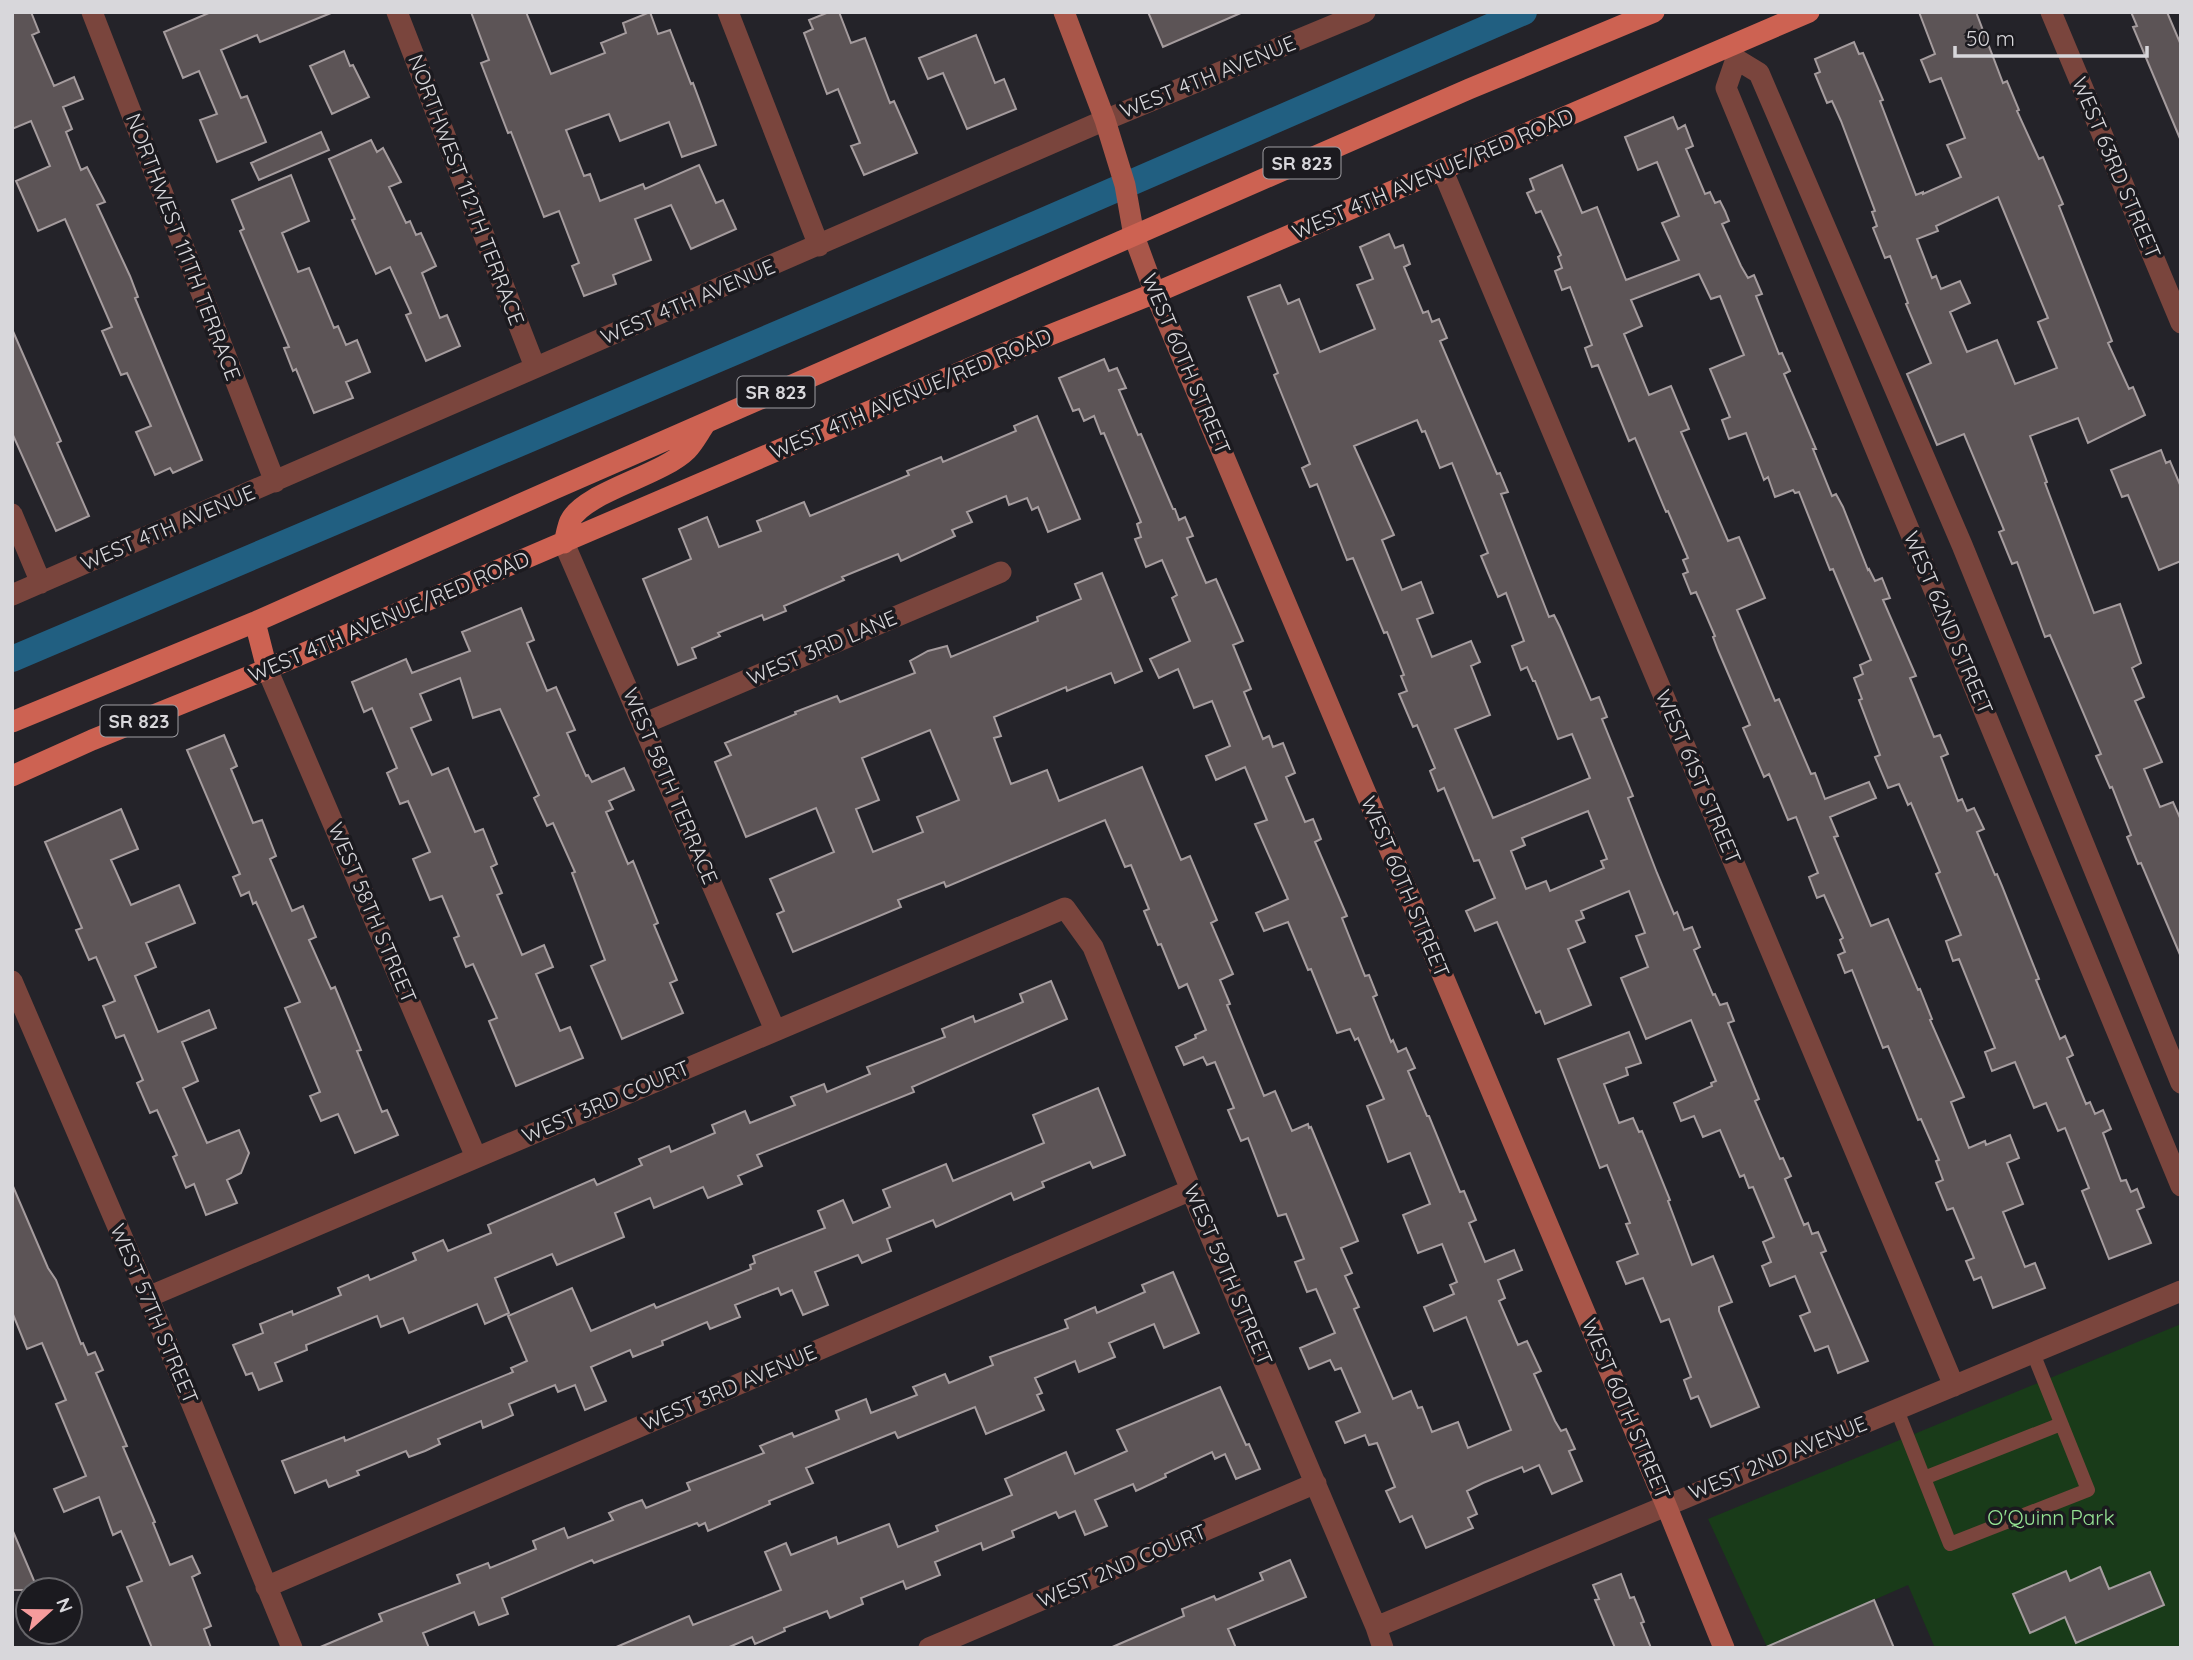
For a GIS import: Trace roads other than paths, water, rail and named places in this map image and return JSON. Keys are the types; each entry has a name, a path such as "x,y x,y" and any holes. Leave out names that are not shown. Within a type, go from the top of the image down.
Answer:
{"main road":[{"name":"SR 823","path":"12,722 255,622 1469,89 1654,12"},
{"name":"WEST 4TH AVENUE/RED ROAD","path":"12,776 998,356 1156,293 1442,169 1734,53 1809,12"},
{"path":"564,543 570,520 578,511 596,499 644,477 687,450 706,422"},
{"path":"255,622 267,668"}],"street":[{"name":"NORTHWEST 111TH TERRACE","path":"92,12 275,482"},
{"name":"NORTHWEST 112TH TERRACE","path":"397,12 535,367"},
{"path":"728,12 818,246"},
{"name":"WEST 60TH STREET","path":"1064,12 1105,120 1125,185 1134,236 1156,293 1724,1648"},
{"name":"WEST 4TH AVENUE","path":"12,595 1105,120 1365,12"},
{"name":"WEST 63RD STREET","path":"2051,12 2181,323"},
{"name":"WEST 62ND STREET","path":"2181,1083 1962,545 1765,86 1759,74 1734,53 1726,88 2181,1186"},
{"name":"WEST 61ST STREET","path":"1442,169 1954,1386"},
{"path":"12,514 41,583"},
{"name":"WEST 58TH TERRACE","path":"564,543 775,1030"},
{"name":"WEST 3RD LANE","path":"643,724 1001,572"},
{"name":"WEST 58TH STREET","path":"267,668 476,1157"},
{"name":"WEST 3RD COURT","path":"148,1297 1065,908"},
{"name":"WEST 59TH STREET","path":"1065,908 1093,947 1191,1190 1380,1638"},
{"name":"WEST 57TH STREET","path":"12,981 148,1297 292,1648"},
{"name":"WEST 3RD AVENUE","path":"266,1587 1191,1190"},
{"name":"WEST 2ND AVENUE","path":"1380,1638 1666,1505 2181,1291"},
{"name":"WEST 2ND COURT","path":"929,1648 1315,1483"}],"lane":[{"path":"1896,1409 1950,1544 2088,1489 2033,1353"},
{"path":"1924,1478 2061,1424"}],"waterway":[{"path":"12,659 1036,224 1524,12"}],"park label":[{"name":"O'Quinn Park","path":"2051,1518"}]}
